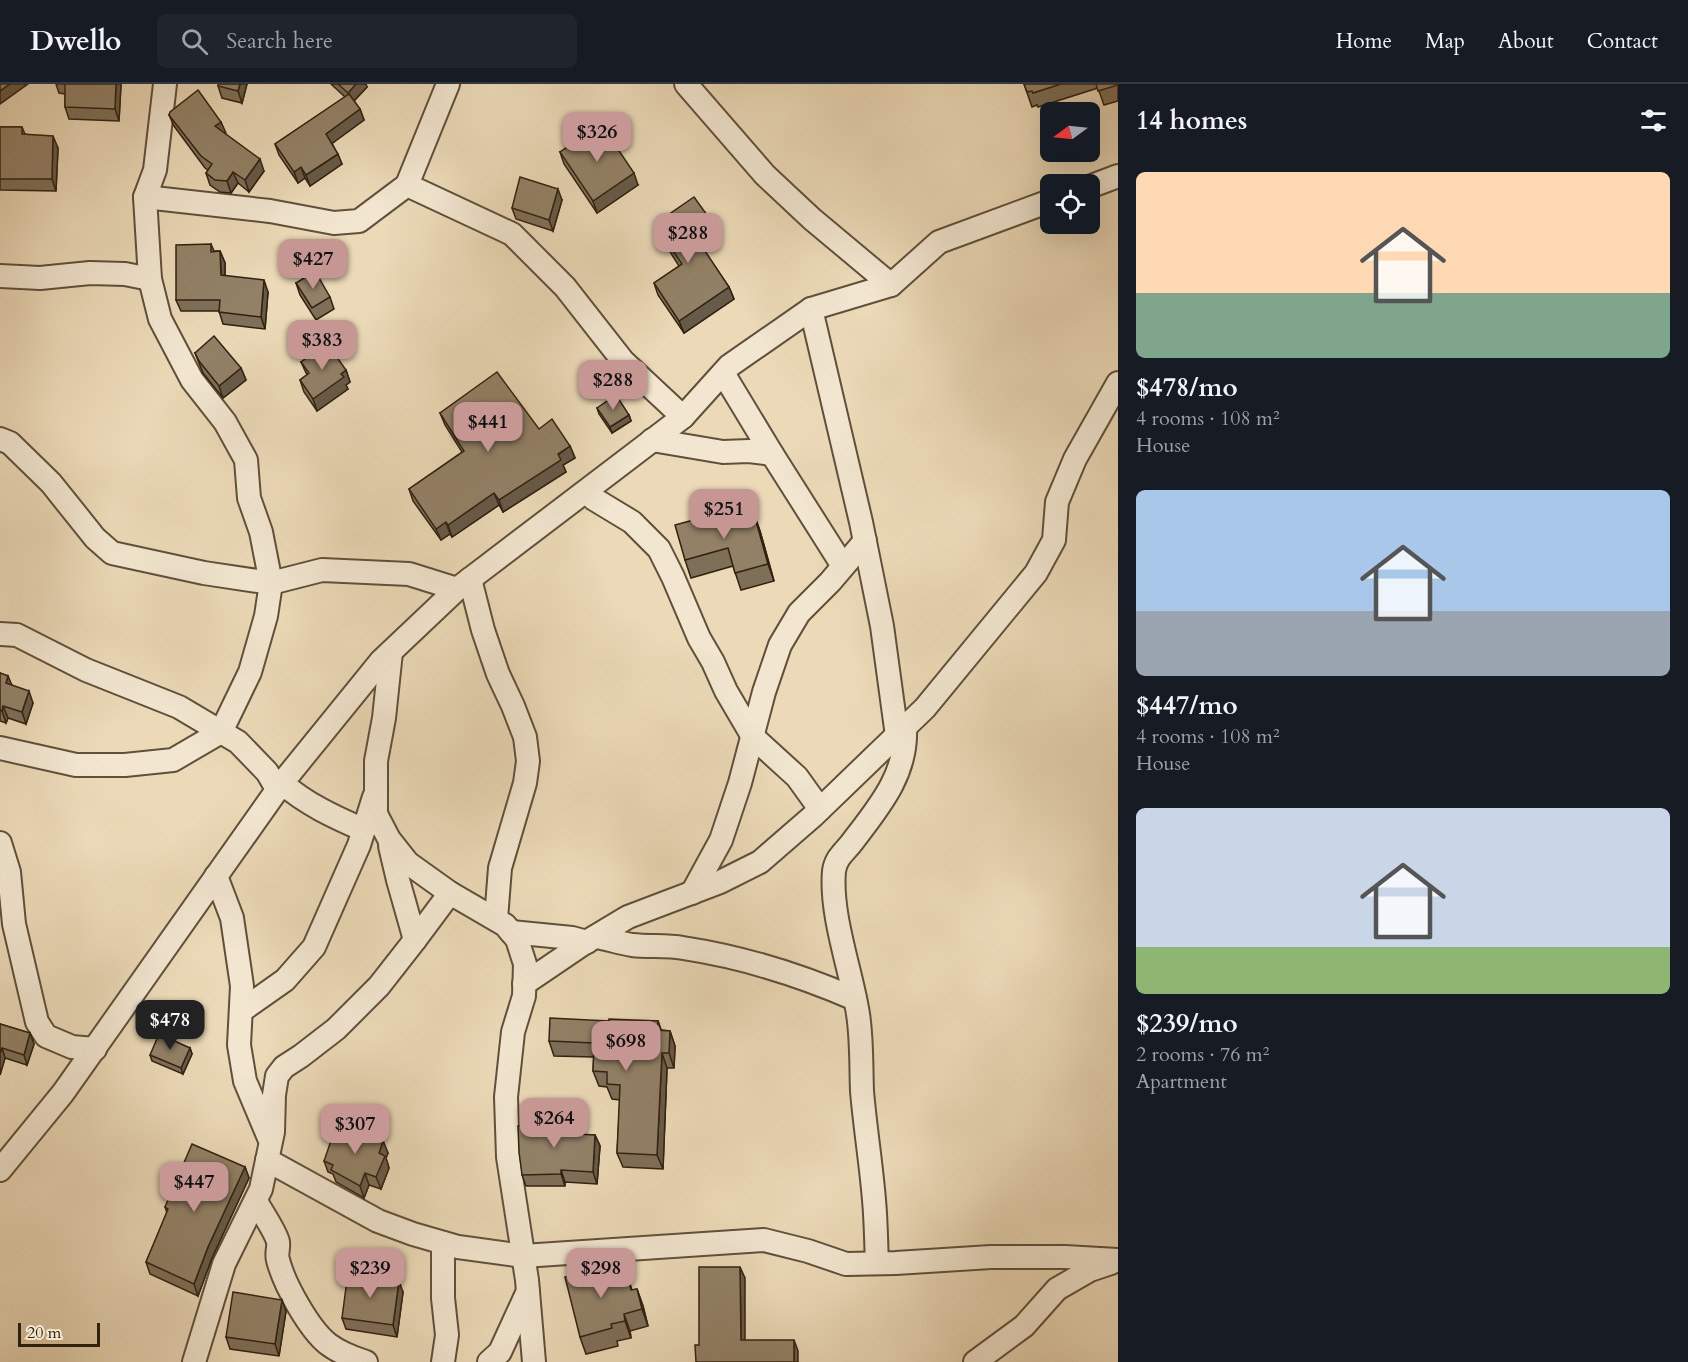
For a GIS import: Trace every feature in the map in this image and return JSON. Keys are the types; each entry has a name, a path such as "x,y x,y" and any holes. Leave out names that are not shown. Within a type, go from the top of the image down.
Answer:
{"street":[{"path":"0,748 76,765 125,765 173,760 222,732 250,672 266,616 271,584 261,532 249,498 246,460 225,422 192,380 160,319 150,279 146,197 155,170 165,84"},
{"path":"146,197 270,211 334,223 359,221 406,185 448,84"},
{"path":"686,84 765,175 812,219 891,285"},
{"path":"1100,183 1118,176"},
{"path":"406,185 512,234 564,287 623,361 683,417"},
{"path":"0,1170 63,1093 95,1049 279,786 381,661 463,584 683,417 729,366 811,309 891,285 939,242 1040,205"},
{"path":"0,276 40,278 90,273 125,274 150,279"},
{"path":"811,309 865,541 901,732 906,743 901,766 882,803 836,862 834,891 861,1042 862,1091 874,1201 877,1263"},
{"path":"723,373 843,566"},
{"path":"524,984 628,917 720,882 760,862 820,809 925,708 1036,573 1053,540 1057,502 1075,459 1118,383"},
{"path":"0,439 10,443 51,483 95,538 112,553 204,573 271,584 322,570 409,574 463,584"},
{"path":"652,440 723,452 749,451 772,454"},
{"path":"594,499 632,522 659,549 699,638 753,737 797,777 820,809"},
{"path":"692,893 721,840 780,645 799,613 830,582 865,541"},
{"path":"463,584 525,737 528,761 525,783 500,868 504,926"},
{"path":"0,634 17,635 86,670 179,707 238,742 279,786 364,830"},
{"path":"391,652 384,718 376,760 376,814 389,839 408,863 450,893 504,926 517,939 525,964 524,996 513,1032 506,1097 507,1157 528,1290 534,1362"},
{"path":"241,1011 285,980 314,947 359,845 376,790"},
{"path":"389,839 398,880 416,940"},
{"path":"0,843 9,872 14,924 37,1022 46,1036 72,1047 95,1049"},
{"path":"216,876 232,918 242,986 239,1045 245,1081 269,1152 378,1221 443,1243 523,1256 764,1240 808,1251 846,1264 991,1257 1118,1260"},
{"path":"195,1362 224,1264 261,1190 273,1132 277,1076 284,1067 336,1029 379,986 450,893"},
{"path":"504,926 572,938 631,945 680,947 726,956 786,972 855,999"},
{"path":"256,1201 278,1242 277,1257 290,1291 315,1329 327,1343 347,1356 366,1362"},
{"path":"443,1243 443,1298 447,1335 443,1362"},
{"path":"975,1362 1024,1326 1057,1289 1090,1270 1118,1260"},
{"path":"489,1362 500,1352 528,1290"}],"building":[{"path":"0,84 10,84 0,91"},
{"path":"65,84 116,84 115,109 65,107"},
{"path":"218,84 240,84 238,91 218,86"},
{"path":"338,84 356,84 348,93"},
{"path":"1024,84 1061,84 1033,93 1032,91 1027,92"},
{"path":"1096,84 1118,84 1118,85 1098,91"},
{"path":"198,90 221,122 215,126 260,159 245,180 233,172 227,181 215,180 206,173 212,164 201,156 169,115"},
{"path":"349,94 360,109 326,134 338,154 306,175 301,167 294,172 275,144"},
{"path":"601,124 634,173 593,201 560,152"},
{"path":"0,127 22,127 22,134 53,136 52,179 0,179"},
{"path":"520,177 558,189 549,220 512,208"},
{"path":"694,197 707,215 689,227 729,287 679,321 654,283 682,264 655,224"},
{"path":"211,244 211,252 220,251 221,275 264,280 261,317 219,312 220,300 176,300 176,245"},
{"path":"315,271 330,297 312,308 296,283"},
{"path":"214,336 241,368 219,386 195,353"},
{"path":"327,343 346,370 341,374 344,377 313,399 300,380 309,373 301,362"},
{"path":"497,372 539,429 552,419 570,446 558,454 561,460 499,500 494,493 448,525 446,522 436,529 409,489 464,451 440,413"},
{"path":"616,395 629,415 610,427 597,408"},
{"path":"719,513 722,523 754,514 768,564 735,573 728,548 685,560 675,525"},
{"path":"0,673 8,676 6,683 29,691 22,712 3,706 2,711 0,710"},
{"path":"550,1018 658,1021 657,1030 670,1031 669,1053 662,1053 657,1155 617,1153 620,1085 607,1084 607,1072 593,1071 594,1043 549,1041"},
{"path":"0,1024 30,1033 24,1055 2,1048 0,1053"},
{"path":"159,1034 190,1048 181,1068 150,1055"},
{"path":"536,1117 559,1117 560,1133 595,1135 593,1172 561,1170 561,1174 522,1175 518,1126 536,1125"},
{"path":"350,1128 383,1141 379,1153 385,1156 376,1177 365,1173 360,1186 331,1170 333,1165 324,1161 335,1129 347,1134"},
{"path":"192,1144 245,1167 208,1247 194,1284 146,1262 168,1209 165,1207"},
{"path":"613,1264 614,1268 619,1267 621,1276 627,1274 631,1290 637,1289 642,1309 624,1314 625,1321 611,1324 612,1328 580,1337 565,1277"},
{"path":"699,1267 740,1267 741,1340 794,1340 794,1362 696,1362 695,1345 699,1345"},
{"path":"348,1272 399,1281 393,1325 342,1318"},
{"path":"233,1292 282,1300 275,1344 226,1337"}]}
